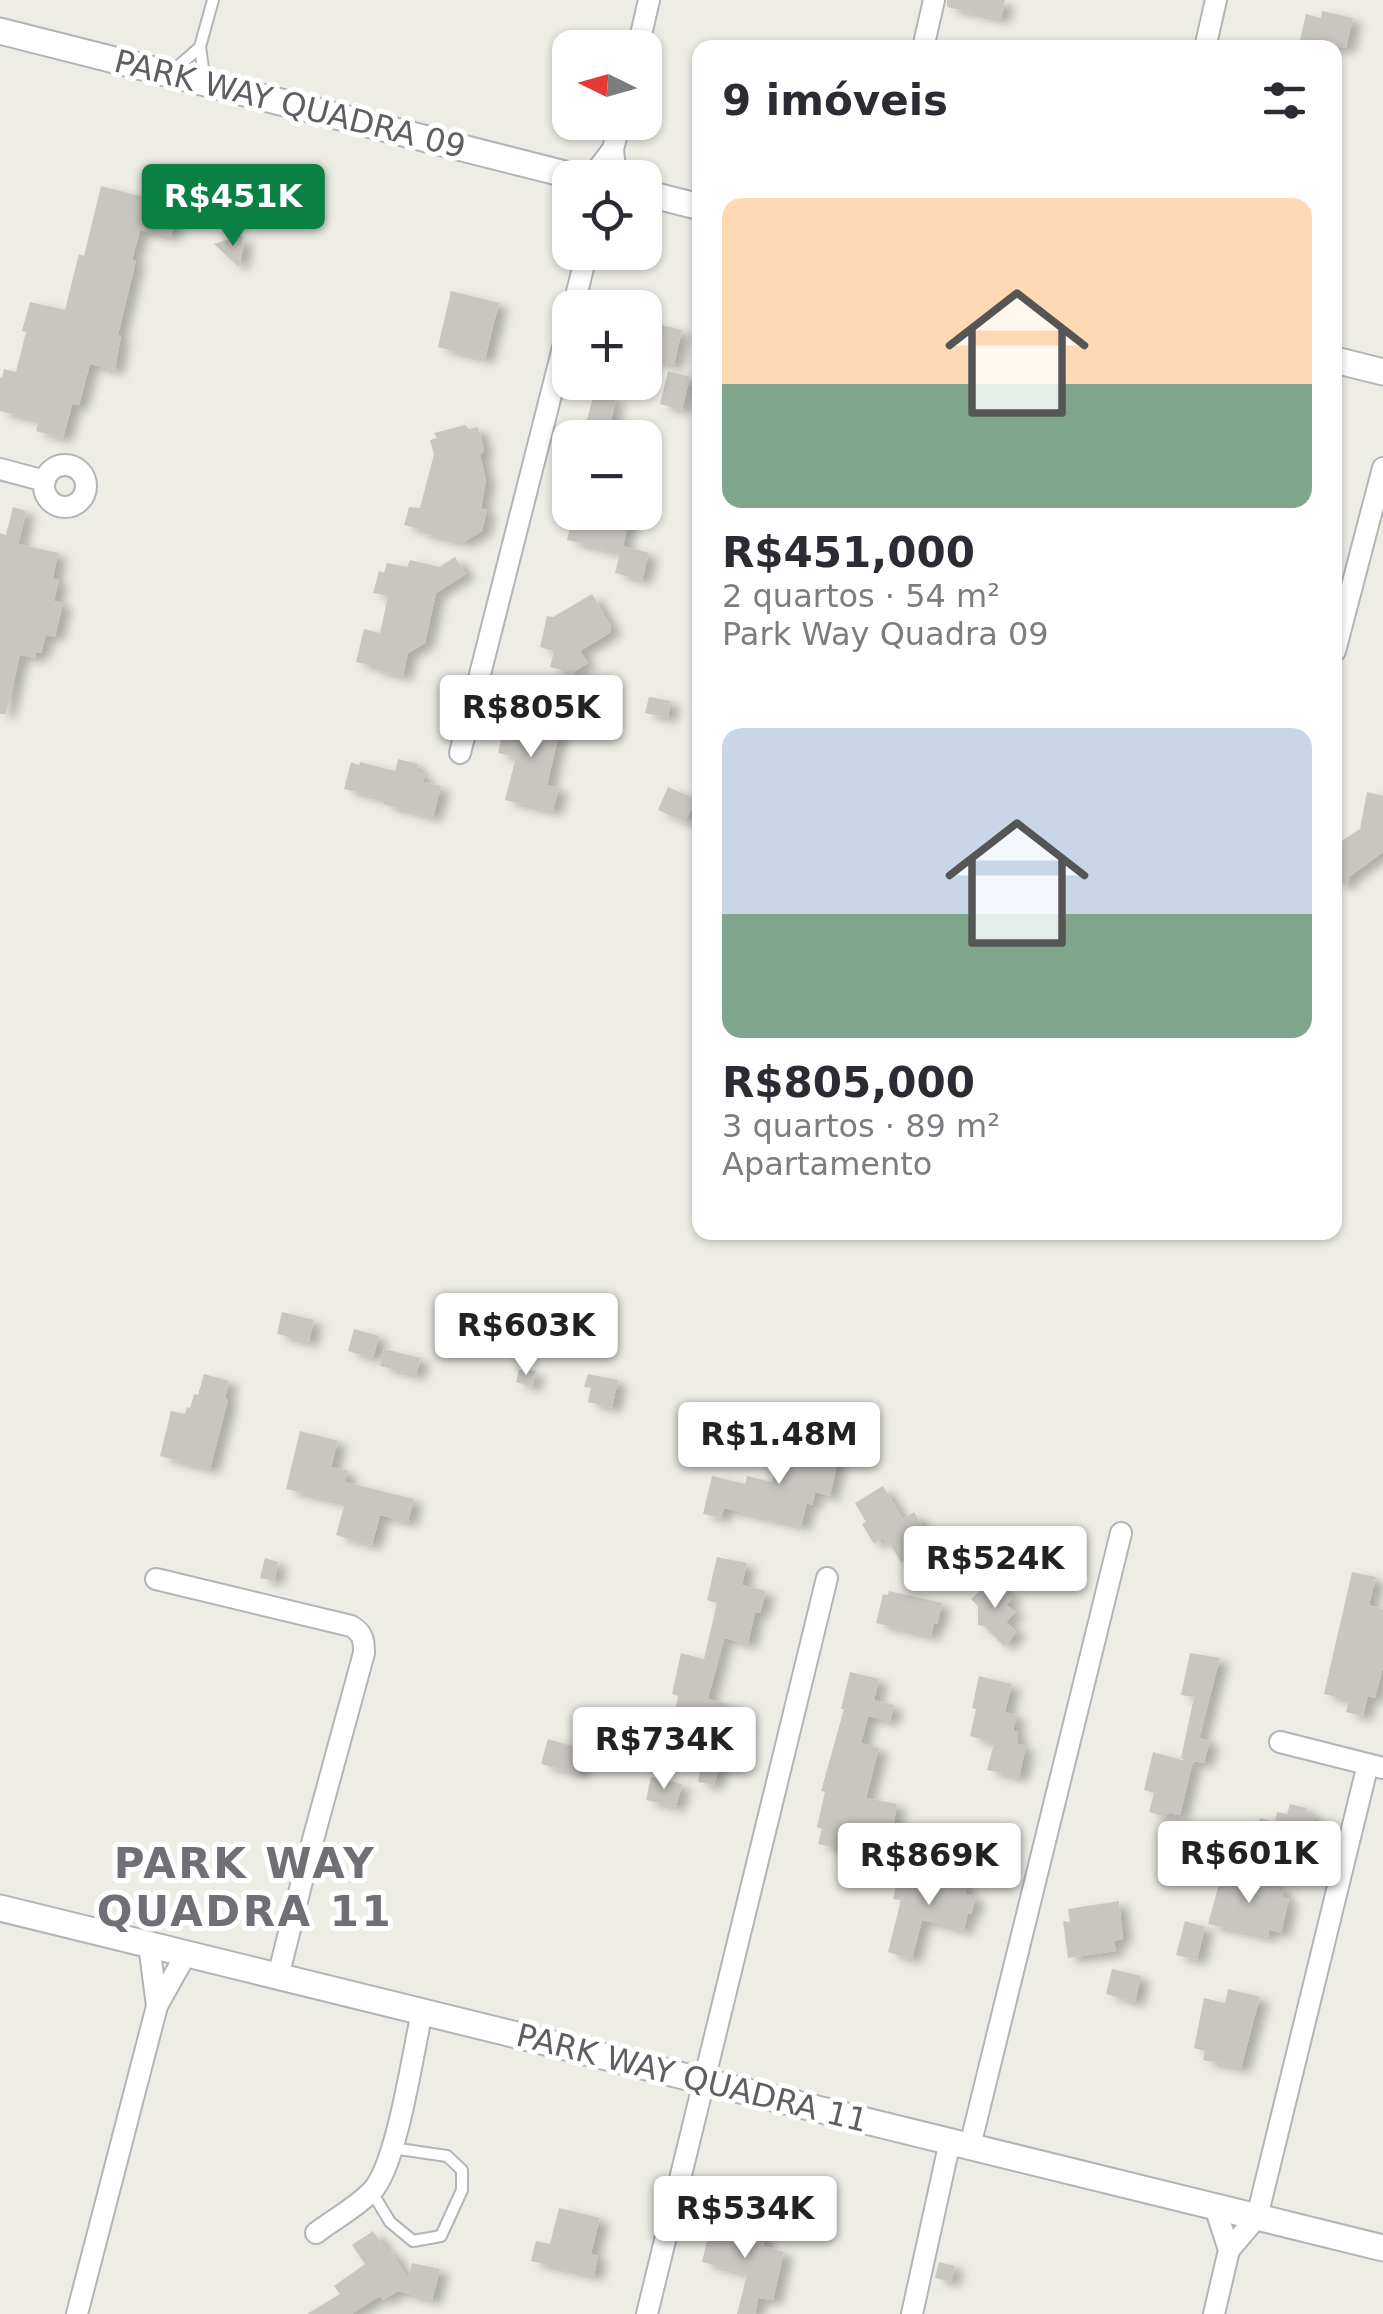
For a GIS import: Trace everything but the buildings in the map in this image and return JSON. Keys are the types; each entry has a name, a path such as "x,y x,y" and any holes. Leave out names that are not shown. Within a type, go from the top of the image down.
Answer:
{"street":[{"path":"642,30 649,0"},
{"path":"924,40 934,0"},
{"path":"1207,40 1216,0"},
{"name":"PARK WAY QUADRA 09","path":"0,31 552,171"},
{"path":"615,160 616,140"},
{"path":"605,160 614,149"},
{"path":"662,197 692,205"},
{"path":"1342,362 1383,372"},
{"path":"460,753 552,391"},
{"path":"1342,624 1383,468"},
{"path":"0,470 45,481"},
{"path":"912,2314 1122,1533"},
{"path":"156,1578 351,1626 364,1641 278,1977"},
{"path":"647,2314 827,1578"},
{"path":"1214,2314 1229,2250 1257,2217 1376,1766 1280,1742"},
{"name":"PARK WAY QUADRA 11","path":"0,1908 1383,2248"},
{"path":"149,1945 157,2006"},
{"path":"77,2314 157,2006 186,1954"},
{"path":"316,2233 372,2191 385,2170 422,2012"},
{"path":"1215,2207 1229,2250"}],"lane":[{"path":"206,83 200,48 214,0"},
{"path":"170,74 200,48"},
{"path":"372,2191 390,2222 412,2241 441,2236 462,2190 462,2170 447,2156 392,2148"}],"district":[{"name":"PARK WAY QUADRA 11","path":"245,1887"}]}
